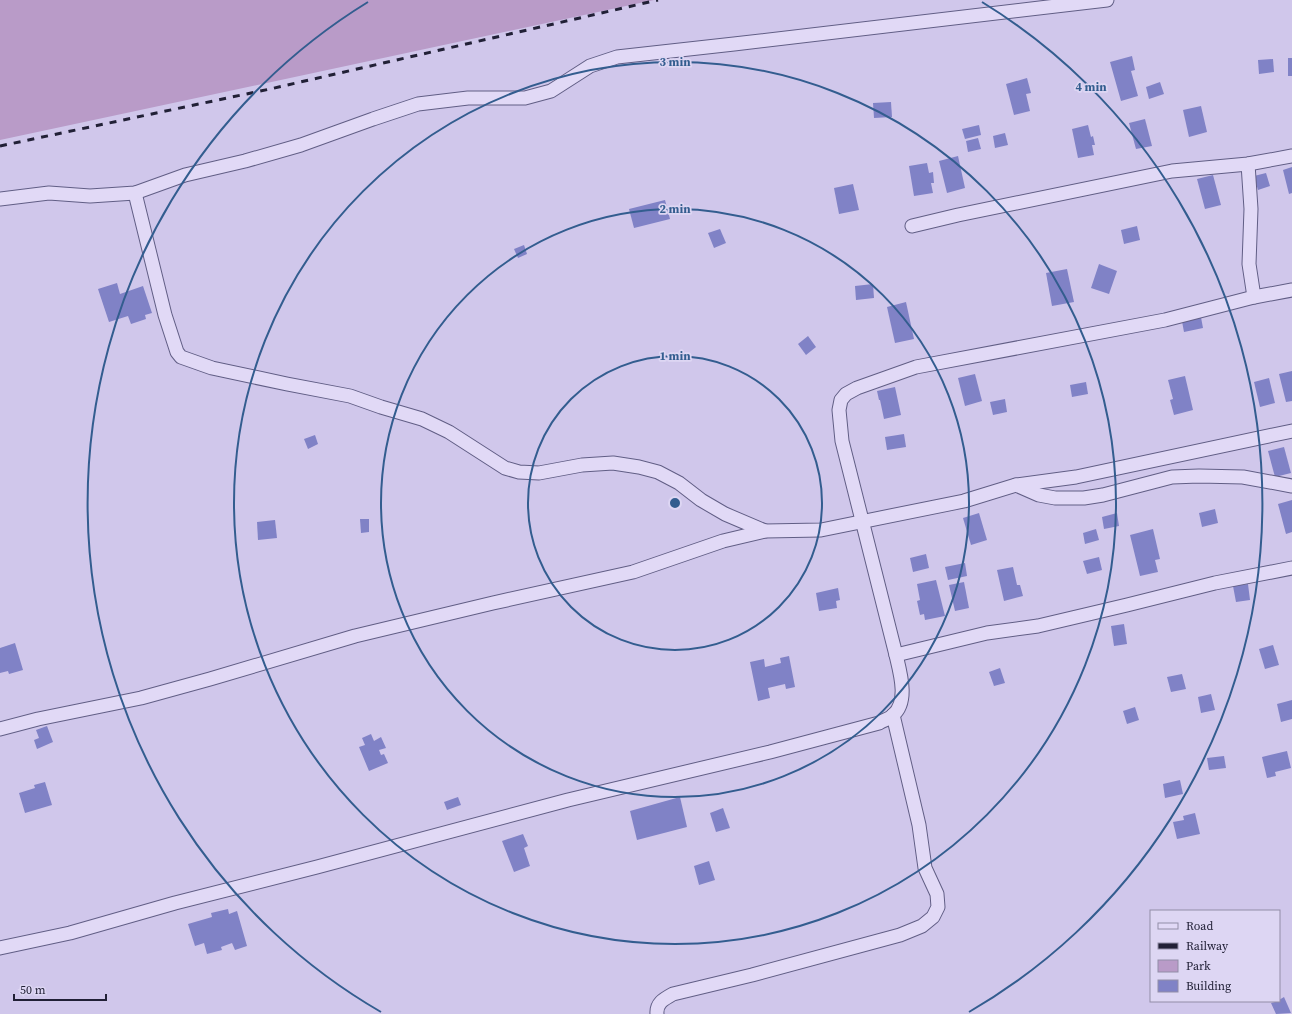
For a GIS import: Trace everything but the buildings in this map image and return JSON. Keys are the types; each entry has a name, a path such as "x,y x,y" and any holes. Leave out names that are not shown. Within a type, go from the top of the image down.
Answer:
{"street":[{"path":"0,200 49,193 90,196 135,193 185,175 245,161 301,145 418,104 468,98 525,98 551,92 590,66 617,57 1107,0"},
{"path":"912,226 958,215 1172,171 1248,164 1292,156"},
{"path":"1248,164 1251,209 1249,264 1254,297"},
{"path":"135,193 165,315 177,352 181,357 212,368 350,396 422,419 449,432 505,468 518,472 539,473 582,465 613,464 639,467 658,472 679,483 701,500 725,514 765,531"},
{"path":"0,948 70,933 175,903 568,800 770,752 879,722 893,715 900,705 903,688 863,521 842,441 840,410 841,400 846,394 857,388 916,367 1165,320 1254,297 1292,290"},
{"path":"0,729 38,719 141,698 362,634 633,572 723,540 765,531 821,530 964,502 1016,485 1076,477 1292,431"},
{"path":"1016,485 1039,496 1055,498 1084,498 1103,495 1172,477 1243,477 1292,486"},
{"path":"896,655 987,633 1038,626 1214,583 1292,568"},
{"path":"656,1014 656,1009 662,1000 672,994 752,975 900,935 922,926 933,917 938,907 937,894 925,868 919,825 893,715"}],"green space":[{"path":"0,0 654,0 0,140"}],"railway":[{"path":"0,146 270,89 658,0"}]}
